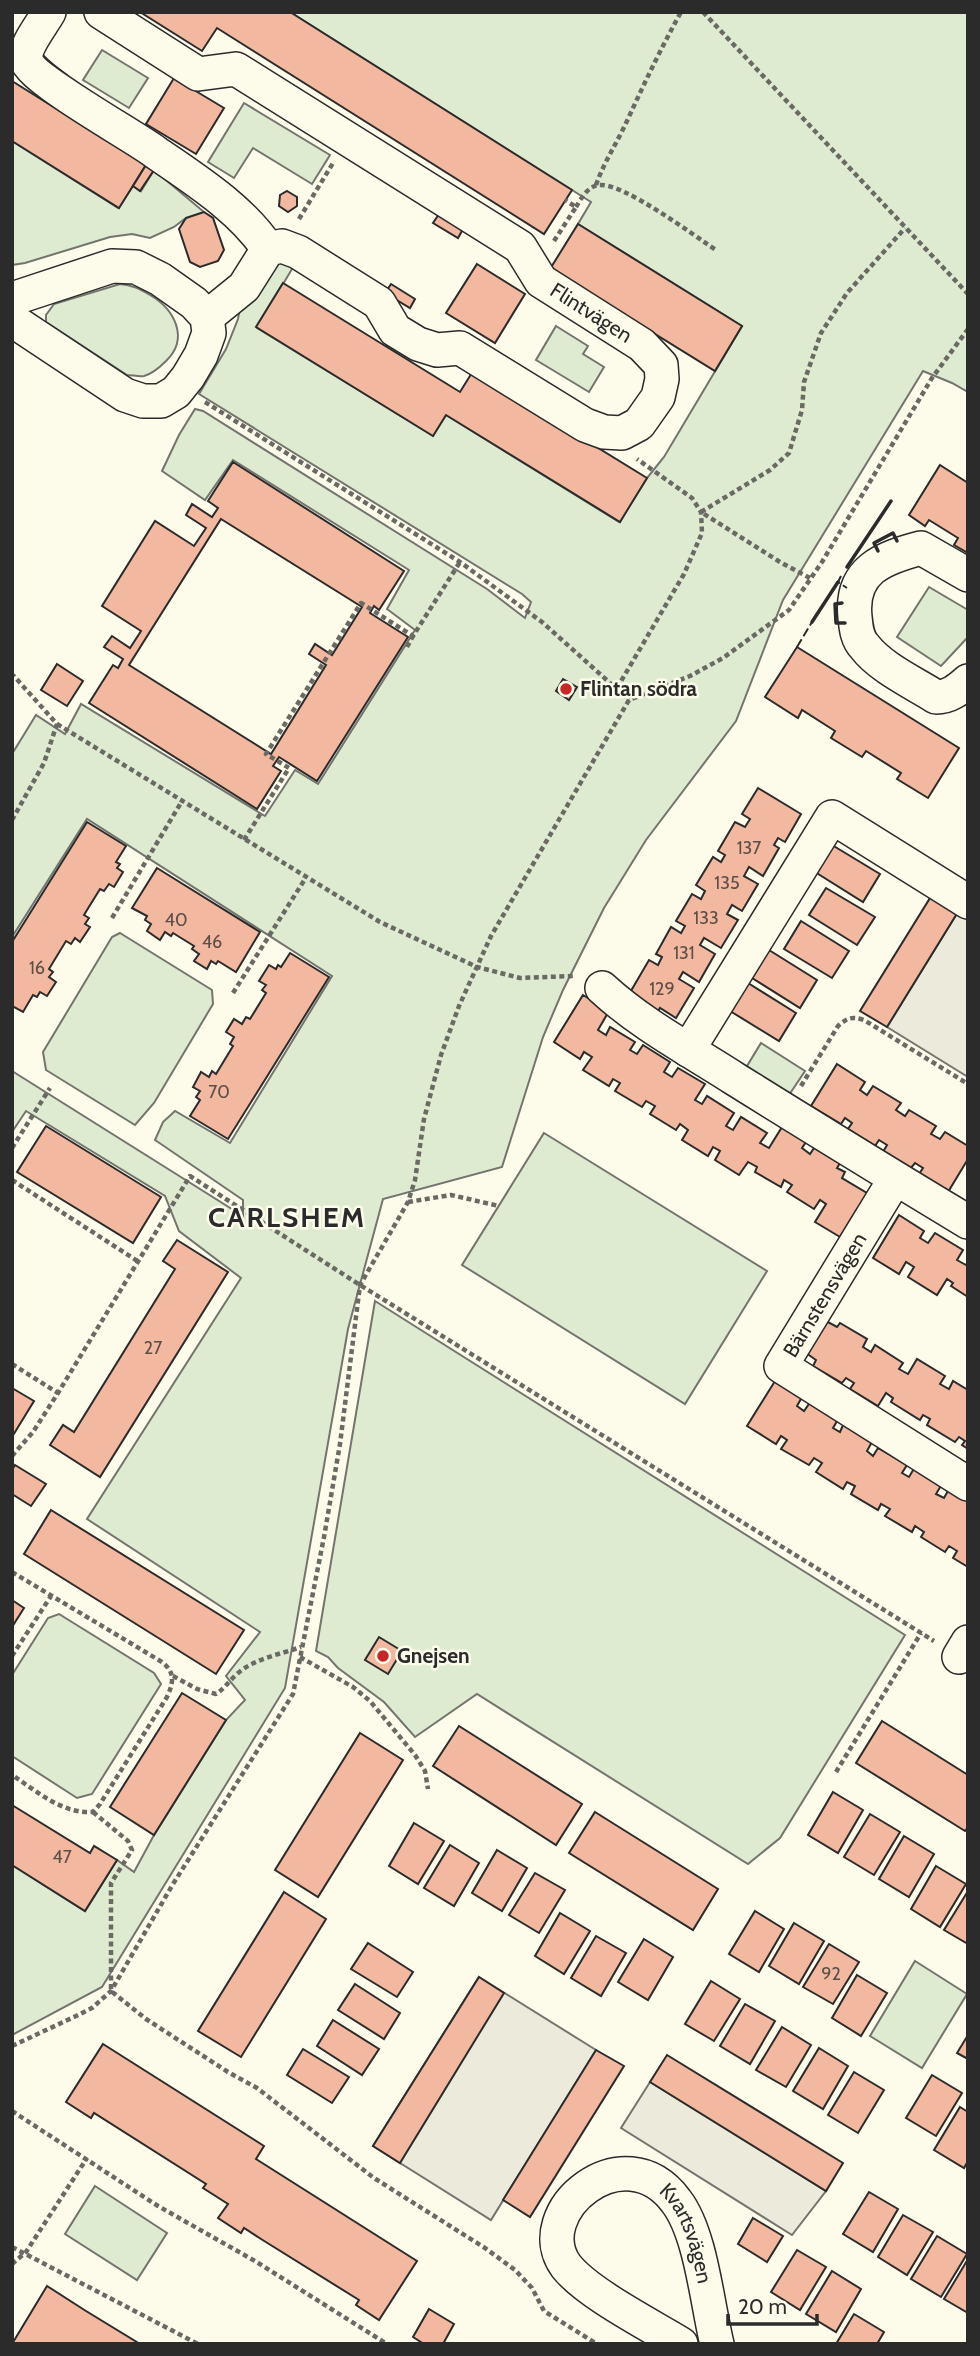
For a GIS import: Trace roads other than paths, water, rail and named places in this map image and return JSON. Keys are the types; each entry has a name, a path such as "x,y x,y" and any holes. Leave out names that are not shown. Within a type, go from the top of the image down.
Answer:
{"street":[{"name":"Flintvägen","path":"49,12 27,49 25,59 31,69 206,189 275,248 298,252 379,303 395,330 418,344 437,350 460,348 585,425 604,432 622,433 639,424 654,404 662,379 661,365 642,345 541,281 520,247 236,69 198,74 101,12"},
{"path":"207,317 244,287 275,248"},
{"path":"12,299 111,266 136,267 160,279 194,303 207,317 209,332 201,355 176,392 162,401 143,401 125,395 12,320"},
{"path":"968,575 921,548 912,550 879,562 859,582 854,605 857,632 862,645 872,656 936,697 944,697 957,691 968,681"},
{"path":"688,1050 832,817 968,902"},
{"path":"601,988 620,1006 895,1180 963,1210"},
{"name":"Bärnstensvägen","path":"895,1180 781,1366 968,1483"},
{"name":"Kvartsvägen","path":"681,2344 594,2291 575,2276 561,2258 557,2240 560,2222 571,2203 586,2186 597,2179 624,2173 645,2178 671,2195 678,2203 694,2242 717,2344"}],"place":[{"name":"Flintan södra","path":"566,689"},
{"name":"Gnejsen","path":"383,1656"}],"district":[{"name":"CARLSHEM","path":"287,1217"}]}
